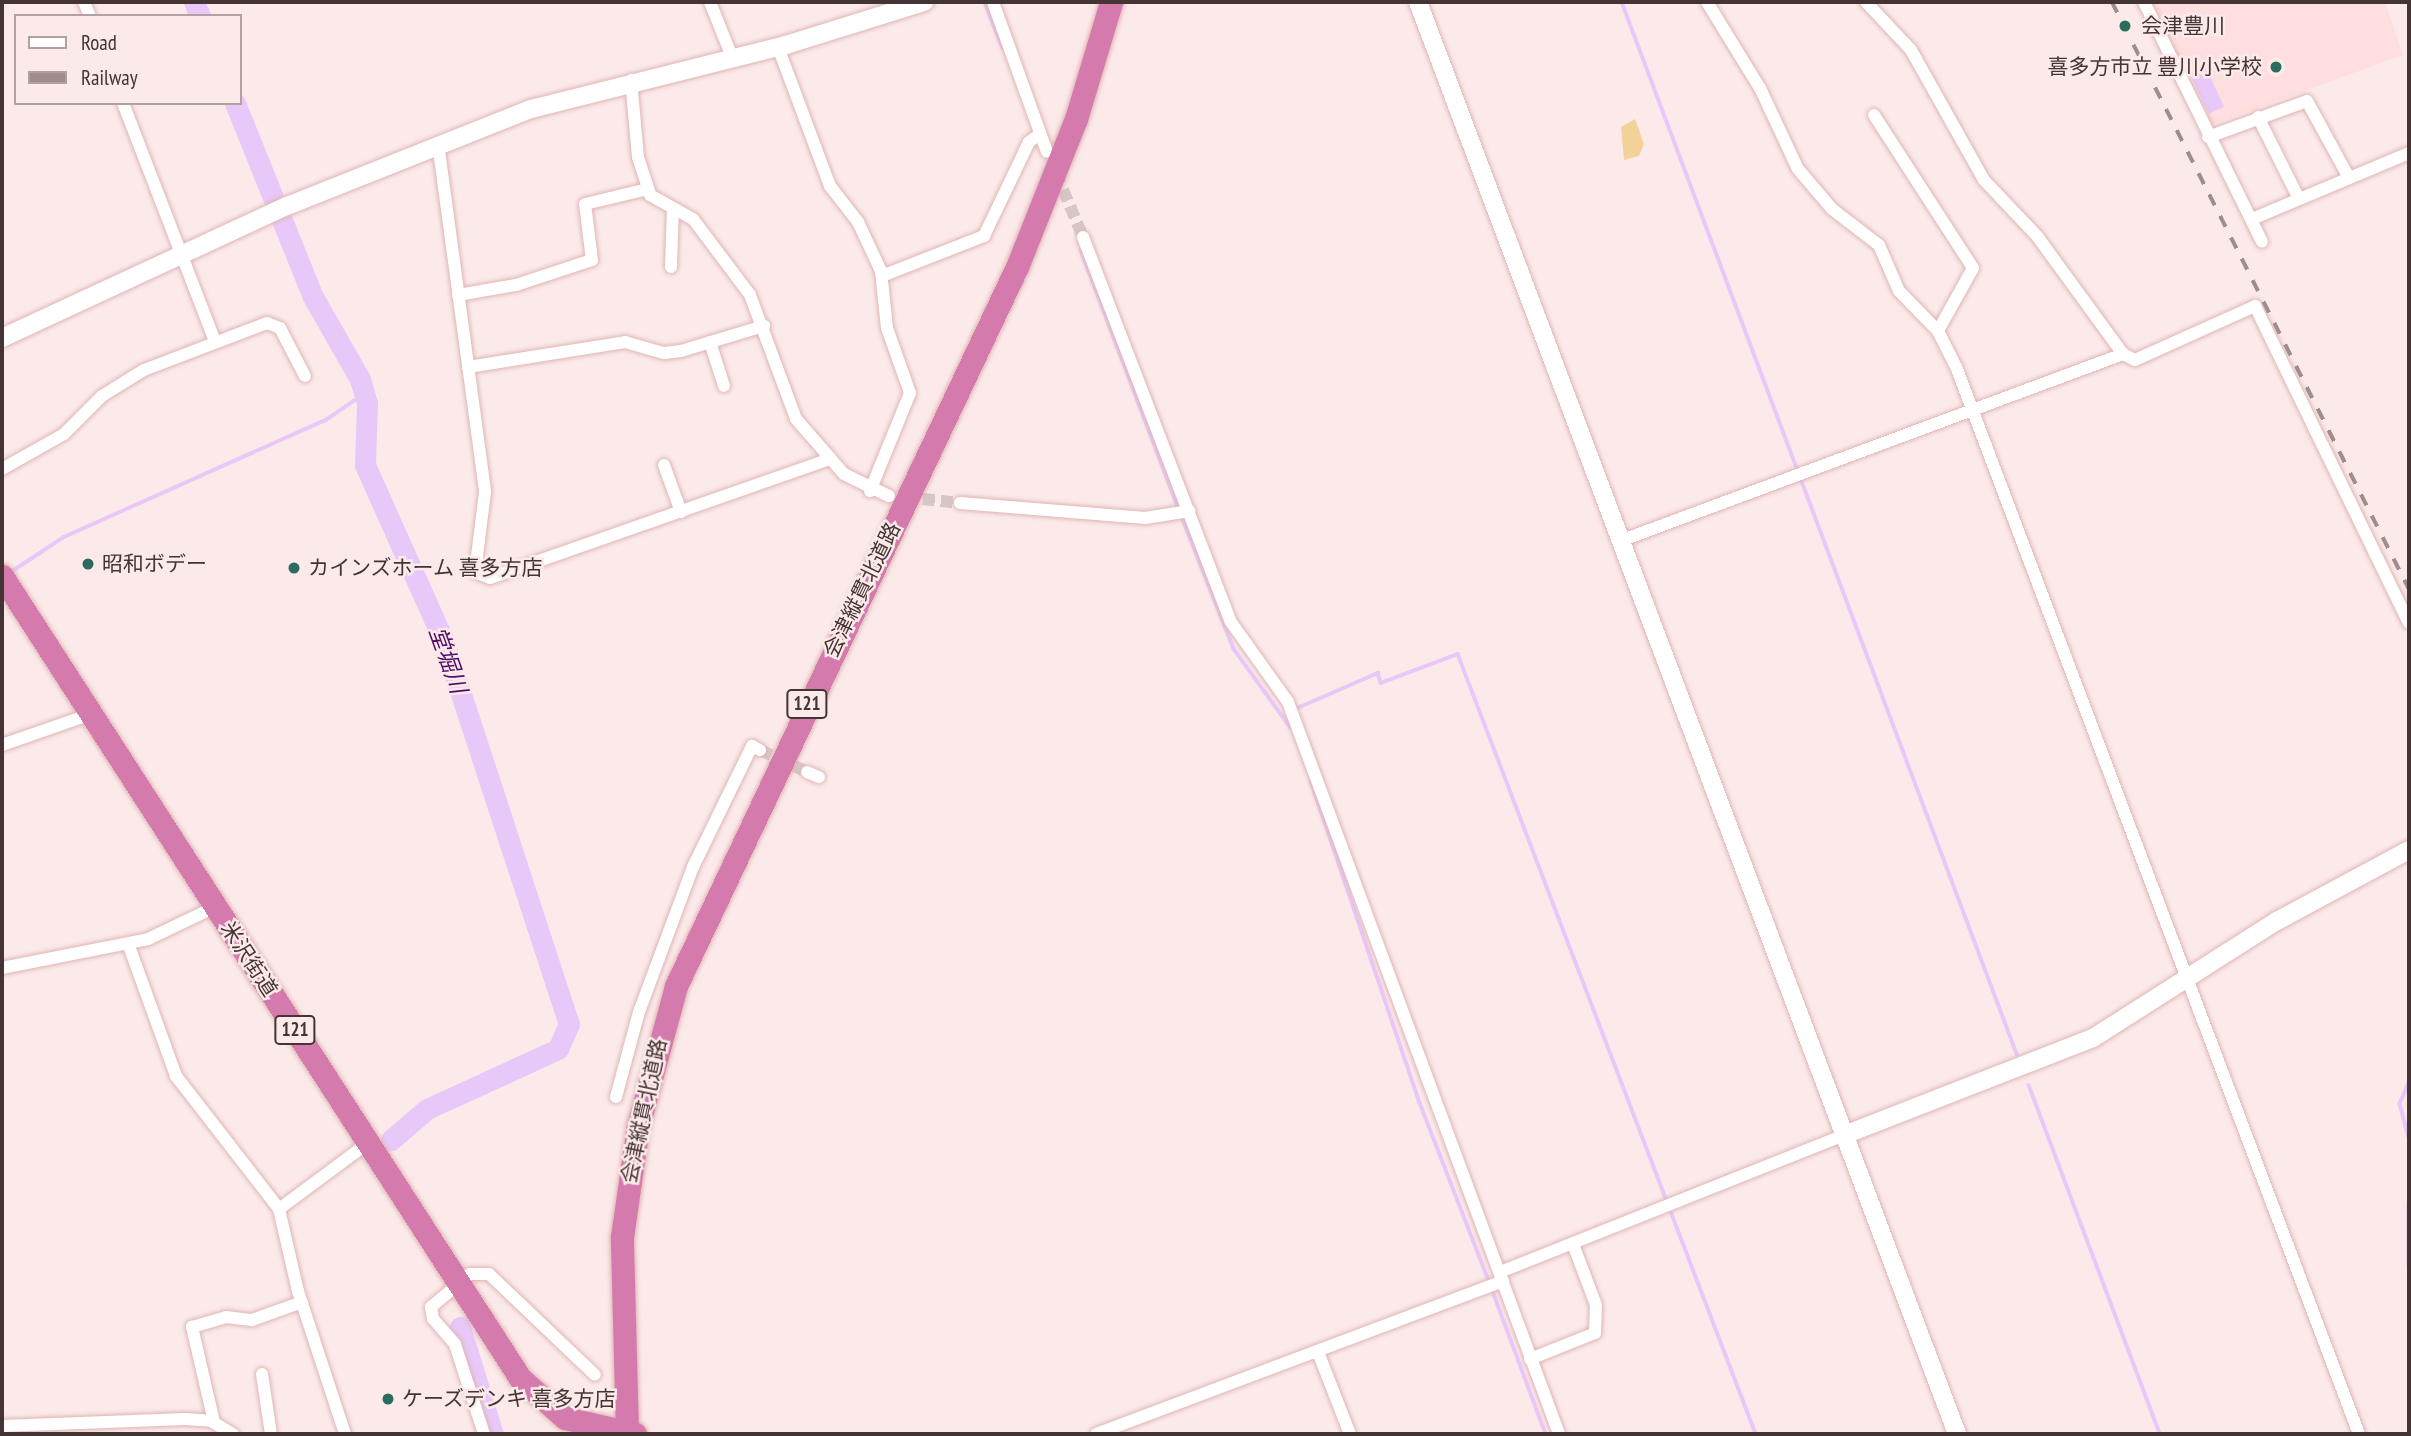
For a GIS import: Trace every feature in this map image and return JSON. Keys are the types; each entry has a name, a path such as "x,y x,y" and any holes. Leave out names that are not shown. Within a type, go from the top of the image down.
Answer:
{"highway":[{"name":"会津縦貫北道路","path":"627,1434 620,1299 625,1214 638,1126 676,986 1012,279 1076,120 1111,2"},
{"name":"会津縦貫北道路","path":"642,1434 634,1309 638,1215 656,1105 693,977 1030,272 1088,122 1122,2"},
{"name":"米沢街道","path":"2,576 458,1282 537,1399 565,1419 627,1434"},
{"name":"121","path":"627,1434 635,1434"}],"street":[{"path":"710,2 732,57"},
{"path":"2,338 281,209 438,144 631,80 778,47 924,2"},
{"path":"993,2 1047,152"},
{"path":"1418,2 1957,1434"},
{"path":"1707,2 1760,88 1798,169 1832,209 1879,245 1899,291 1938,331 1973,409 2186,983 2359,1434"},
{"path":"1866,2 1912,50 1984,180 2037,236 2123,354 2135,360 2255,306 2409,622"},
{"path":"2144,2 2208,137 2262,242"},
{"path":"778,47 830,186 858,222 883,276 887,328 911,400 870,491"},
{"path":"631,80 648,189 692,219 716,248 764,326 791,410 829,459 870,491 889,496"},
{"path":"2208,137 2307,101 2347,174"},
{"path":"124,105 215,342"},
{"path":"1874,116 1973,268 1938,331"},
{"path":"2258,117 2298,197"},
{"path":"883,276 984,236 1029,142 1040,134"},
{"path":"438,144 485,492 473,565 481,576 681,512 829,459"},
{"path":"2252,219 2347,174 2409,153"},
{"path":"458,295 507,288 592,260 585,204 648,189"},
{"path":"671,267 673,208"},
{"path":"1083,237 1241,643 1288,702 1559,1434"},
{"path":"2,468 64,434 102,396 144,369 275,323 304,376"},
{"path":"468,367 625,342 664,353 764,326"},
{"path":"710,342 724,386"},
{"path":"1620,541 2123,354"},
{"path":"664,465 681,512"},
{"path":"960,503 1144,518 1189,511"},
{"path":"2,745 91,714"},
{"path":"616,1097 639,1012 693,867 752,746 760,750"},
{"path":"1096,1434 1318,1352 1501,1277 1573,1244 1844,1135 2050,1057 2186,983 2277,921 2409,850"},
{"path":"2,968 148,939 215,908"},
{"path":"129,946 176,1076 279,1209 302,1302 345,1434"},
{"path":"279,1209 368,1143"},
{"path":"1530,1359 1594,1333 1596,1305 1573,1244"},
{"path":"484,1434 455,1344 433,1319 431,1307 458,1282 480,1271 489,1274 595,1375"},
{"path":"214,1422 192,1327 226,1317 252,1320 302,1302"},
{"path":"1318,1352 1350,1434"},
{"path":"262,1374 271,1434"},
{"path":"2,1426 214,1422 233,1434"}],"shaded area":[{"name":"喜多方市立 豊川小学校","path":"2151,2 2385,2 2403,55 2210,125"},
{"path":"2205,66 2224,107 2209,114 2190,73"},
{"path":"1635,119 1644,144 1639,156 1624,160 1621,127"}],"waterway":[{"name":"堂堀川","path":"194,2 199,14"},
{"path":"985,2 1003,48"},
{"path":"1622,2 2017,1054"},
{"name":"堂堀川","path":"236,105 312,295 360,379 367,404 365,465 444,642 569,1024 558,1049 427,1109 391,1140"},
{"path":"1081,250 1179,509"},
{"path":"11,572 64,537 326,420 364,394"},
{"path":"1182,517 1234,649 1291,728"},
{"path":"1293,710 1378,673 1381,683 1458,654 1756,1434"},
{"path":"1311,781 1420,1103 1489,1281"},
{"path":"2409,1083 2400,1104 2409,1137"},
{"path":"2029,1085 2160,1434"},
{"path":"2409,1204 2409,1265"},
{"path":"1492,1289 1546,1434"},
{"name":"堂堀川","path":"460,1327 493,1434"}],"tunnel":[{"path":"1056,173 1083,237"},
{"path":"905,497 960,503"},
{"path":"760,750 807,772"}],"railway":[{"path":"2112,2 2409,589"}],"place":[{"name":"会津豊川","path":"2125,26"},
{"name":"喜多方市立 豊川小学校","path":"2276,67"},
{"name":"昭和ボデー","path":"88,564"},
{"name":"カインズホーム 喜多方店","path":"294,568"},
{"name":"ケーズデンキ 喜多方店","path":"388,1399"}]}
